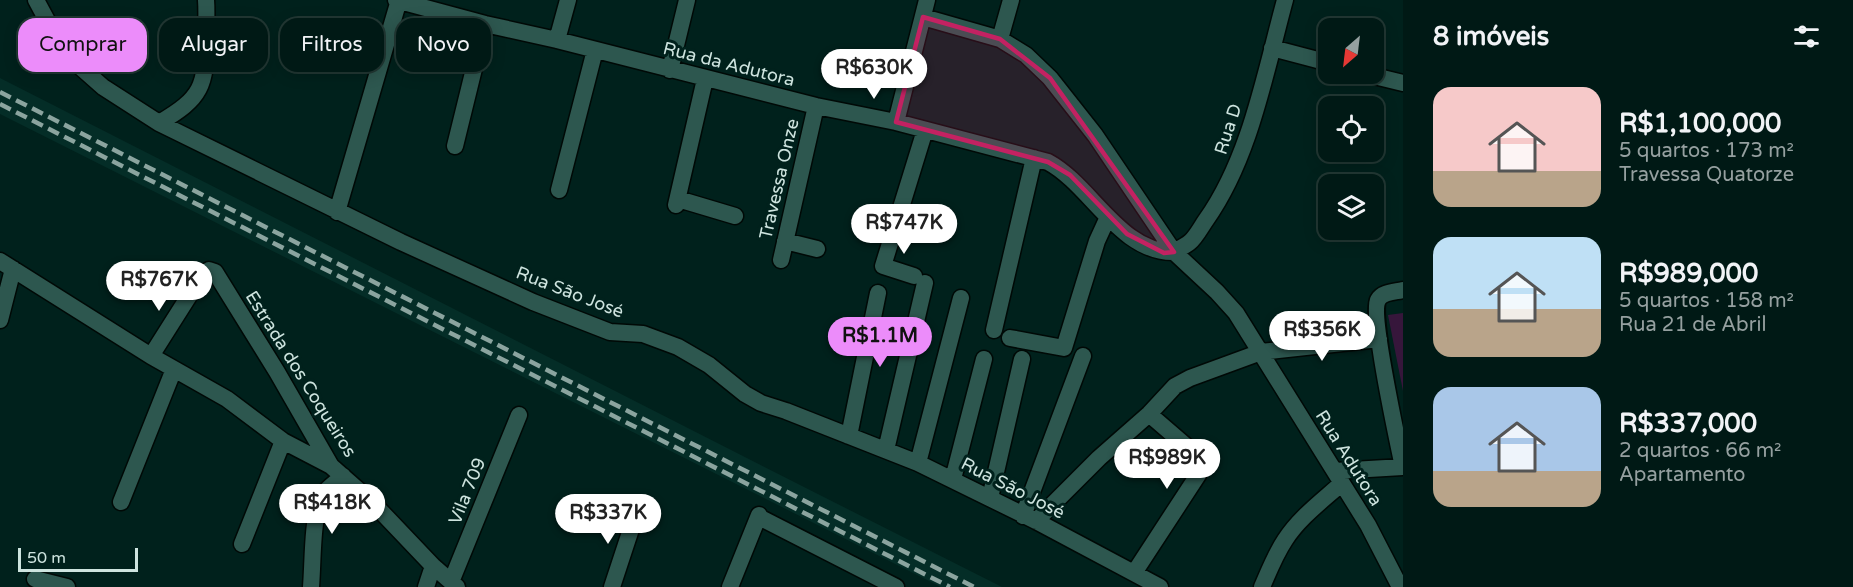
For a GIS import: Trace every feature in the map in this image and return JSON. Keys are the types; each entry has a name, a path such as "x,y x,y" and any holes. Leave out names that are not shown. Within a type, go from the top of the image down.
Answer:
{"street":[{"path":"36,0 57,39 77,64 103,87 159,123 185,107 202,84 206,58 206,0"},
{"path":"338,212 398,0"},
{"name":"Rua da Adutora","path":"398,0 450,7 473,18"},
{"path":"557,40 568,0"},
{"path":"670,70 687,0"},
{"path":"896,122 927,0"},
{"path":"1000,39 1011,0"},
{"name":"Rua D","path":"1174,252 1190,242 1219,202 1233,176 1255,110 1285,0"},
{"path":"923,17 1000,39 1026,55 1050,78 1095,135 1174,252 1217,292 1236,314 1261,352"},
{"name":"Rua da Adutora","path":"491,25 816,106 896,122 1048,162 1070,175 1126,234 1144,245 1164,252 1174,252"},
{"path":"1272,48 1318,60"},
{"path":"559,190 595,50"},
{"path":"455,146 473,72"},
{"path":"705,79 677,202 735,216"},
{"path":"1384,79 1403,84"},
{"name":"Travessa Onze","path":"781,260 816,106"},
{"name":"Rua São José","path":"159,123 338,212 533,302 610,332 643,334 695,355 761,404 886,450 953,479 1160,587"},
{"path":"886,450 919,280 883,267 925,130"},
{"path":"994,330 1034,158"},
{"path":"1010,338 1064,348 1097,242 1108,217"},
{"path":"785,241 817,249"},
{"path":"0,320 6,265 152,356 227,399 283,441 337,471 320,499 315,526 311,587"},
{"name":"Estrada dos Coqueiros","path":"152,356 195,285 209,270 215,272 337,471 373,503 454,585"},
{"path":"1262,587 1285,539 1338,477 1403,467 1379,339 1376,309 1377,302 1385,294 1403,290"},
{"path":"849,436 878,293"},
{"path":"918,463 961,298"},
{"path":"1029,518 1149,414 1175,386 1215,367 1261,352 1379,339"},
{"name":"Rua Adutora","path":"1261,352 1368,525 1400,587"},
{"path":"1029,518 1083,356"},
{"path":"953,479 984,359"},
{"path":"990,498 1022,359"},
{"path":"121,502 174,369"},
{"path":"1134,573 1198,475 1201,464 1193,452 1149,414"},
{"name":"Vila 709","path":"454,585 519,415"},
{"path":"242,544 283,441"},
{"path":"612,587 636,514"},
{"path":"730,587 759,516 896,587"},
{"path":"426,587 433,566"},
{"path":"35,579 67,587"}],"highlighted area":[{"path":"923,17 1000,39 1050,78 1174,252 1164,253 1127,234 1070,175 1048,162 896,122"}],"shaded area":[{"path":"0,78 1002,587 941,587 0,114"},
{"path":"1403,313 1403,391 1388,315"}],"railway":[{"path":"0,92 974,587"},
{"path":"0,104 950,587"}]}
